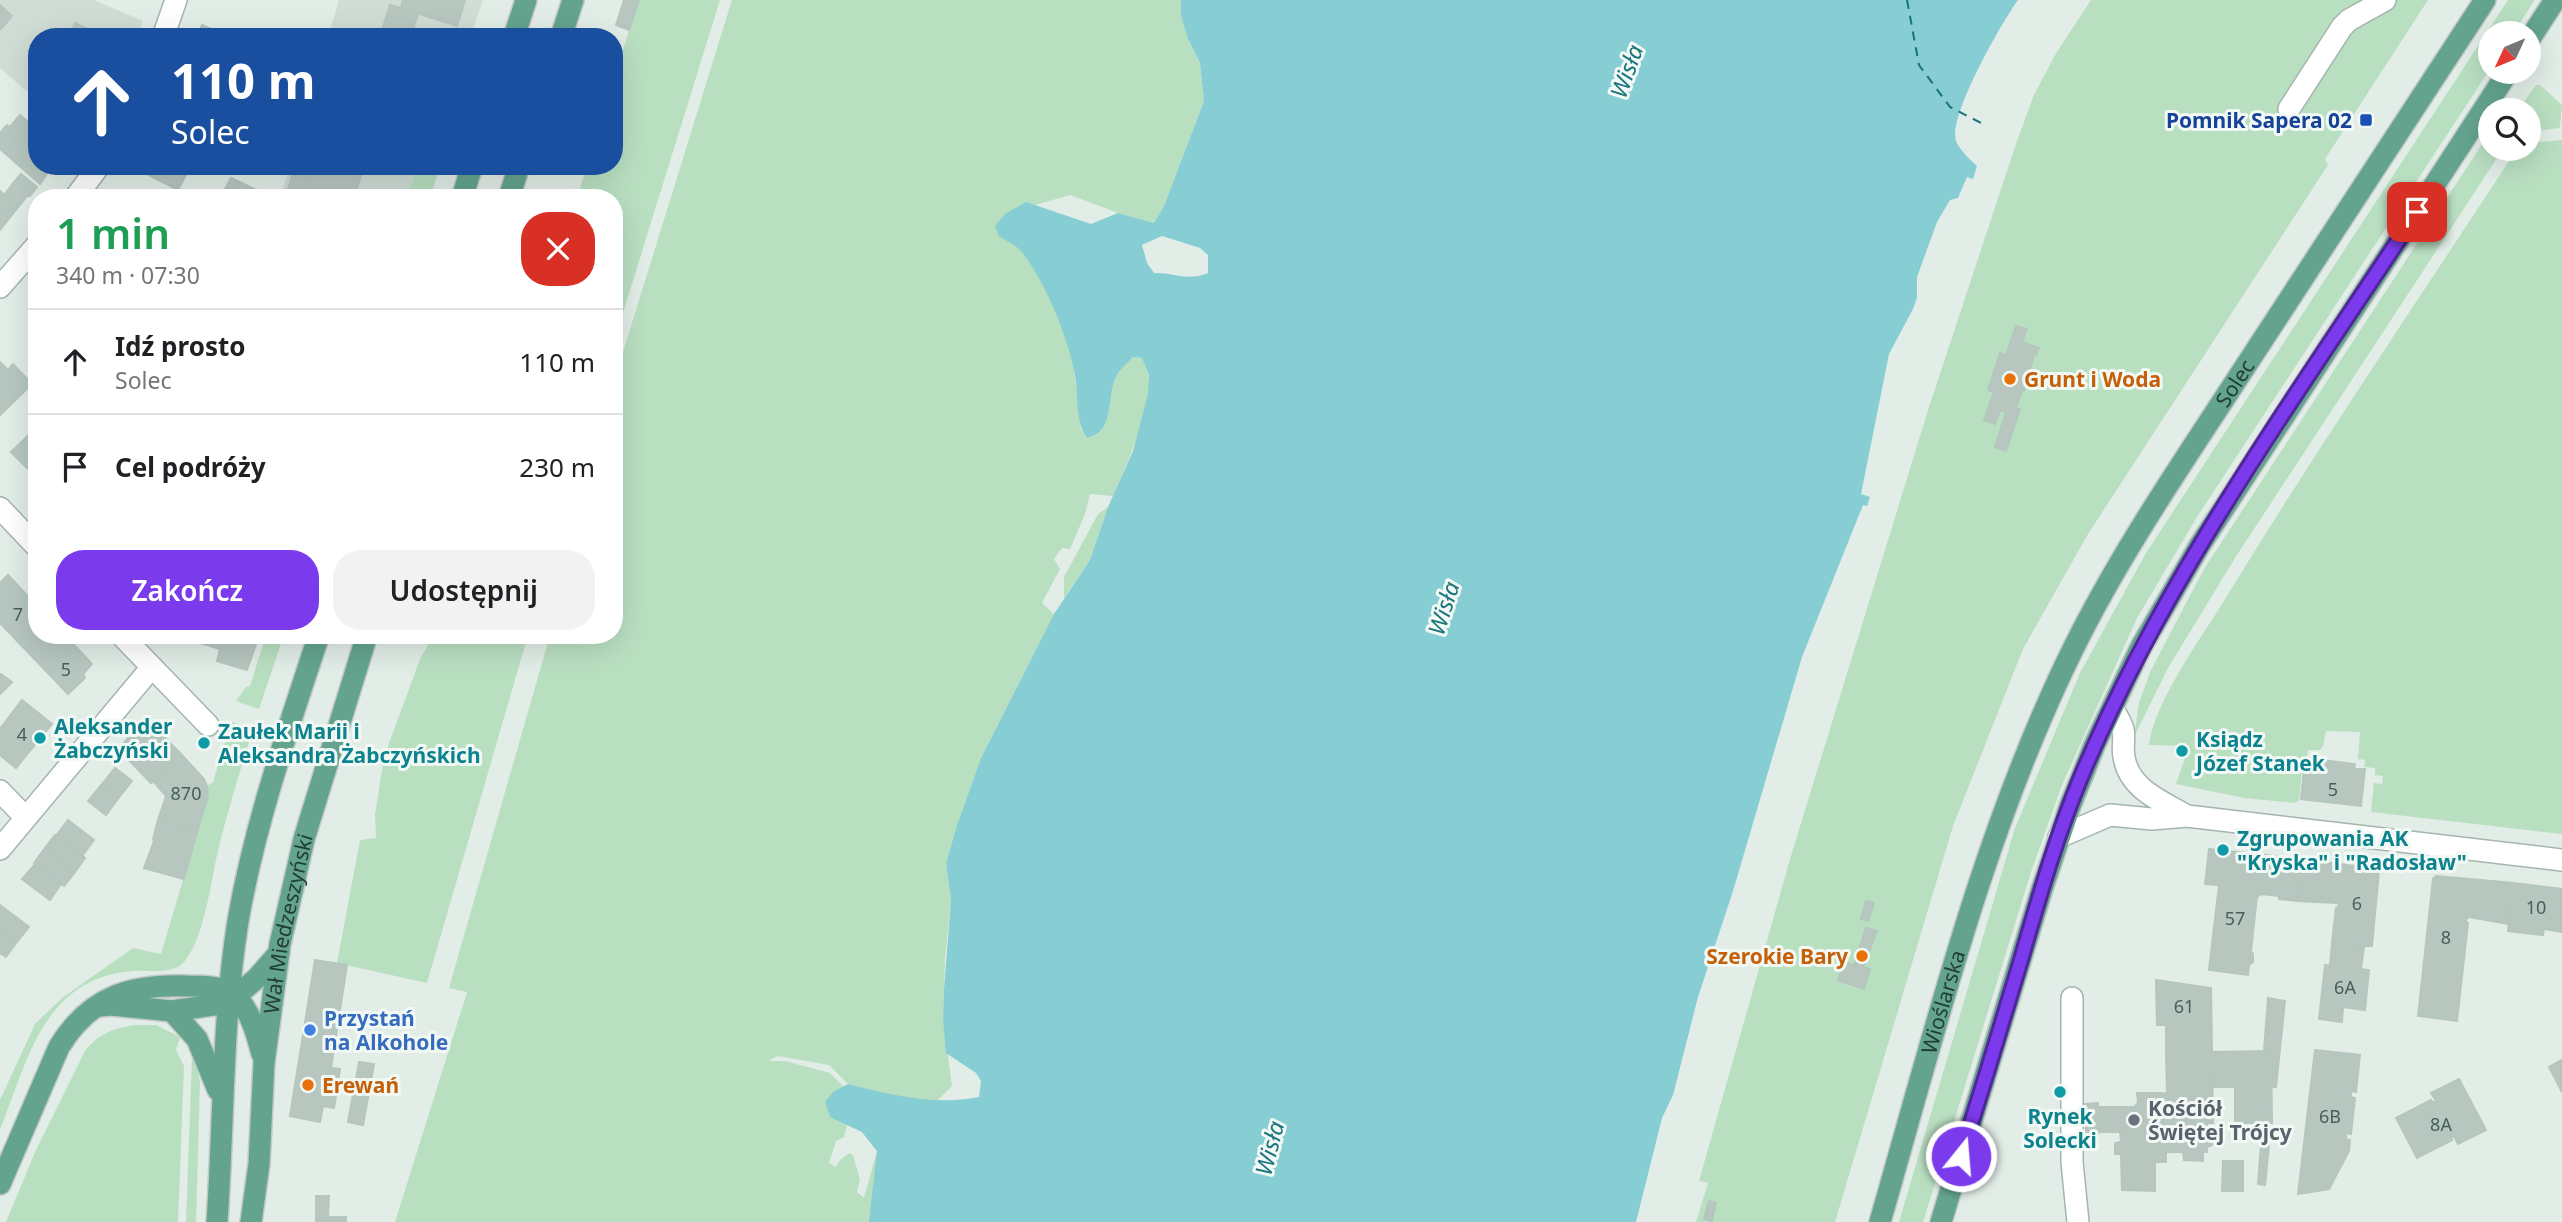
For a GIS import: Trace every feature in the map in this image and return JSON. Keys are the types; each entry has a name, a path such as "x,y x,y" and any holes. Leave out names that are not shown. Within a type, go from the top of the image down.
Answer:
{"main road":[{"path":"517,28 526,0"},
{"path":"564,28 573,0"},
{"name":"Solec","path":"2016,784 2073,649 2132,542 2485,0"},
{"path":"2541,22 2555,0"},
{"path":"1941,1222 2059,837 2081,777 2141,647 2184,571 2500,84"},
{"path":"217,1222 221,1100 235,945 257,838 278,760 316,644"},
{"name":"Wał Miedzeszyński","path":"251,1222 259,1164 264,1063 279,953 303,839 364,644"},
{"name":"Wioślarska","path":"1880,1222 1965,935 2016,784"},
{"path":"193,986 219,973 235,945"},
{"path":"98,1006 111,1004 164,1010 231,997 279,953"},
{"path":"0,1184 59,1047 77,1022 98,1006 134,988 157,985 215,988 231,997 248,1015 264,1063"},
{"path":"164,1010 197,1039 221,1100"}],"street":[{"path":"166,28 176,0"},
{"path":"2289,109 2342,27 2349,20 2385,0"},
{"path":"0,287 28,255"},
{"path":"0,508 28,538"},
{"path":"130,644 208,724"},
{"path":"0,849 152,667"},
{"path":"2113,709 2124,731 2122,747 2128,773 2137,785 2187,816"},
{"path":"0,791 25,817"},
{"path":"2059,837 2110,815 2152,819 2187,816 2562,860"},
{"path":"2072,998 2072,1162 2078,1222"}],"shaded area":[{"path":"0,0 94,0 143,21 140,28 28,28 28,92 0,68"},
{"path":"339,0 483,0 473,28 331,28"},
{"path":"287,175 414,175 410,189 283,189"}],"green space":[{"path":"639,0 720,0 623,313 623,189 580,189 584,175 623,175 623,49"},
{"path":"732,0 1181,0 1181,16 1188,39 1200,63 1204,101 1164,206 1154,223 1070,195 1035,205 1049,211 1081,429 1087,438 1096,434 1107,421 1113,383 1133,357 1142,358 1148,373 1149,386 1143,418 1113,496 1090,494 1085,514 1070,549 1062,548 1054,559 1060,569 1042,603 1054,614 981,758 946,863 951,900 943,1019 952,1086 936,1102 894,1096 848,1084 829,1065 778,1056 768,1061 785,1061 830,1073 847,1090 847,1126 844,1137 836,1141 829,1163 836,1167 849,1153 853,1155 860,1179 857,1192 864,1198 877,1151 862,1132 878,1132 877,1222 395,1222 467,992 449,988 547,644 623,644 623,352"},
{"path":"2091,0 2428,0 2325,159 2328,165 2088,534 2023,649 1953,826 1835,1222 1696,1222 1708,1183 1699,1181 1790,859 1928,410 2034,95 2055,55"},
{"path":"2508,0 2535,0 2521,21 2494,21"},
{"path":"2478,46 2478,84 2480,84 2197,517 2137,618 2062,785 2031,872 1923,1222 1899,1222 2015,828 2080,673 2146,553"},
{"path":"2536,85 2540,85 2562,105 2560,128 2541,130 2541,98 2527,98"},
{"path":"2562,140 2562,834 2371,812 2374,783 2382,784 2383,776 2375,775 2375,768 2364,767 2365,760 2358,759 2360,732 2326,731 2320,750 2308,750 2307,758 2303,759 2299,800 2295,803 2244,798 2176,784 2188,749 2186,746 2149,745 2159,710 2168,692 2331,432 2509,161 2541,161 2541,142"},
{"path":"2478,150 2478,161 2495,161 2235,558 2168,668 2134,737 2139,703 2150,672 2204,569"},
{"path":"414,175 437,175 433,189 410,189"},
{"path":"1108,507 1090,560 1064,598 1064,577 1098,514"},
{"path":"263,644 281,644 259,709 236,701 246,687 250,686"},
{"path":"429,644 525,644 427,983 337,963 360,840 376,838 375,815 384,757 420,659"},
{"path":"229,721 253,729 219,846 202,923 191,951 184,962 174,969 133,971 103,977 78,989 59,1006 43,1027 31,1051 0,1130 0,1100 35,1024 62,998 133,948 161,954 208,796 207,786 213,782"},
{"path":"136,1025 156,1025 180,1037 176,1050 184,1066 178,1222 6,1222 36,1150 85,1051 107,1032"},
{"path":"192,1058 196,1063 200,1082 196,1222 186,1222"}],"water":[{"name":"Wisła","path":"1181,0 2018,0 1978,69 1960,112 1956,141 1977,166 1973,179 1967,177 1958,198 1950,200 1937,222 1917,277 1917,298 1913,309 1889,354 1861,494 1870,497 1867,506 1863,505 1802,657 1733,891 1698,997 1673,1095 1662,1118 1636,1222 869,1222 877,1151 862,1132 830,1117 825,1102 833,1092 848,1084 929,1100 979,1097 981,1081 976,1073 946,1053 943,1019 951,900 946,863 981,758 1054,614 1090,560 1108,507 1133,451 1148,394 1149,375 1142,358 1133,357 1120,370 1113,383 1107,421 1096,434 1087,438 1080,423 1071,356 1054,308 1030,263 1019,249 999,236 995,226 1005,214 1026,202 1091,224 1118,213 1154,223 1164,206 1204,101 1200,63 1188,39 1181,16","holes":["1162,236 1200,248 1208,255 1208,273 1187,277 1154,273 1147,263 1142,245"]}],"building":[{"path":"403,0 465,0 457,26 401,8"},
{"path":"624,0 639,0 629,30 616,25"},
{"path":"0,5 12,16 0,30"},
{"path":"390,5 418,13 414,28 383,28"},
{"path":"75,23 86,28 72,28"},
{"path":"20,115 28,122 28,174 0,149 0,133 7,125 10,127"},
{"path":"21,174 37,187 28,189 28,194 14,182"},
{"path":"30,175 46,175 40,184"},
{"path":"149,175 186,175 176,189"},
{"path":"292,175 308,175 304,189 288,189"},
{"path":"308,175 361,175 357,189 304,189"},
{"path":"231,178 254,189 225,189"},
{"path":"14,182 28,195 19,206 5,194"},
{"path":"0,191 19,206 0,230"},
{"path":"2016,326 2027,329 2022,342 2039,348 2036,355 2034,354 2024,391 2022,390 2016,408 2020,409 2006,451 1995,447 2006,412 2000,410 1995,424 1984,420 1994,392 1988,390 2000,353 2006,355"},
{"path":"0,362 8,370 13,364 28,380 28,388 0,415"},
{"path":"28,436 28,469 11,452"},
{"path":"8,575 28,596 28,644 30,644 25,649 0,623 0,583"},
{"path":"30,644 73,644 92,664 83,674 85,678 68,694 25,649"},
{"path":"204,644 256,644 247,670 217,661 220,649"},
{"path":"0,675 12,682 0,694"},
{"path":"22,700 52,724 16,768 0,755 0,729"},
{"path":"146,719 181,754 151,783 119,750 131,733"},
{"path":"181,754 207,786 208,796 197,832 158,820 166,796 154,782"},
{"path":"2305,758 2355,764 2354,769 2365,769 2361,806 2301,799"},
{"path":"115,768 132,781 120,796 103,783"},
{"path":"103,783 120,796 106,815 88,801"},
{"path":"68,820 94,840 82,856 56,836"},
{"path":"158,820 197,832 184,879 144,868"},
{"path":"55,835 85,858 75,872 45,848"},
{"path":"45,848 75,872 64,886 34,863"},
{"path":"2209,849 2302,859 2297,901 2261,894 2257,897 2251,951 2253,962 2249,965 2248,975 2209,970 2219,885 2205,884"},
{"path":"2302,859 2379,871 2372,946 2332,943 2336,908 2340,906 2337,903 2297,901"},
{"path":"35,864 61,884 50,900 22,879"},
{"path":"2436,876 2513,883 2509,924 2469,917 2465,920 2468,923 2457,1021 2418,1016 2433,879"},
{"path":"2513,883 2562,889 2562,932 2544,929 2543,935 2508,931"},
{"path":"1866,901 1874,903 1868,921 1861,919"},
{"path":"0,905 29,927 16,943 0,931"},
{"name":"Szerokie Bary","path":"1866,928 1877,931 1863,967 1870,969 1864,989 1838,980 1843,962 1854,965"},
{"path":"0,931 16,943 6,957 0,953"},
{"path":"2332,943 2364,946 2361,969 2369,970 2365,1010 2343,1007 2342,1022 2319,1019 2325,965 2330,966"},
{"path":"315,960 347,965 331,1068 340,1069 334,1108 323,1106 320,1122 290,1116"},
{"path":"2156,980 2211,988 2212,1052 2166,1052 2166,1025 2157,1025"},
{"path":"2268,998 2285,1001 2276,1087 2271,1087 2271,1051 2264,1051"},
{"path":"2315,1050 2360,1055 2356,1092 2351,1091 2350,1097 2355,1098 2351,1134 2346,1133 2346,1139 2350,1140 2349,1151 2329,1189 2298,1194"},
{"path":"2271,1051 2272,1123 2235,1123 2235,1087 2212,1087 2212,1052"},
{"path":"2166,1052 2212,1052 2213,1123 2207,1123 2207,1131 2212,1133 2212,1145 2207,1147 2207,1152 2203,1152 2203,1161 2184,1160 2183,1152 2166,1152 2166,1162 2155,1162 2155,1191 2122,1190 2121,1154 2115,1154 2115,1143 2121,1142 2120,1132 2138,1132 2138,1145 2162,1145 2162,1133 2183,1133 2183,1106 2162,1106 2162,1093 2167,1094"},
{"path":"2562,1060 2562,1092 2549,1067"},
{"path":"359,1062 374,1064 363,1125 348,1122"},
{"path":"2459,1079 2486,1130 2458,1144 2454,1136 2452,1140 2417,1158 2396,1118 2431,1100 2433,1103 2436,1101 2431,1093"},
{"name":"Kościół Świętej Trójcy","path":"2137,1093 2162,1093 2162,1106 2183,1106 2183,1133 2162,1133 2162,1145 2138,1145 2138,1132 2099,1132 2097,1136 2086,1135 2085,1104 2098,1103 2098,1107 2134,1107 2138,1103"},
{"path":"2261,1144 2269,1145 2265,1185 2258,1184"},
{"path":"2223,1161 2243,1161 2243,1191 2222,1191"},
{"path":"316,1196 329,1196 328,1217 346,1217 346,1222 316,1222"},
{"path":"1709,1201 1716,1203 1712,1221 1704,1219"}],"ferry route":[{"path":"1907,0 1919,65 1950,107 1987,126"}],"place":[{"name":"Pomnik Sapera 02","path":"2366,120"},
{"name":"Grunt i Woda","path":"2010,379"},
{"name":"Aleksander Żabczyński","path":"40,738"},
{"name":"Zaułek Marii i Aleksandra Żabczyńskich","path":"204,743"},
{"name":"Ksiądz Józef Stanek","path":"2182,751"},
{"name":"Zgrupowania AK \"Kryska\" i \"Radosław\"","path":"2223,850"},
{"name":"Szerokie Bary","path":"1862,956"},
{"name":"Przystań na Alkohole","path":"310,1030"},
{"name":"Erewań","path":"308,1085"},
{"name":"Rynek Solecki","path":"2060,1092"},
{"name":"Kościół Świętej Trójcy","path":"2134,1120"}],"route":[{"path":"1961,1156 2070,806 2095,744 2141,647 2200,545 2417,212"}]}
